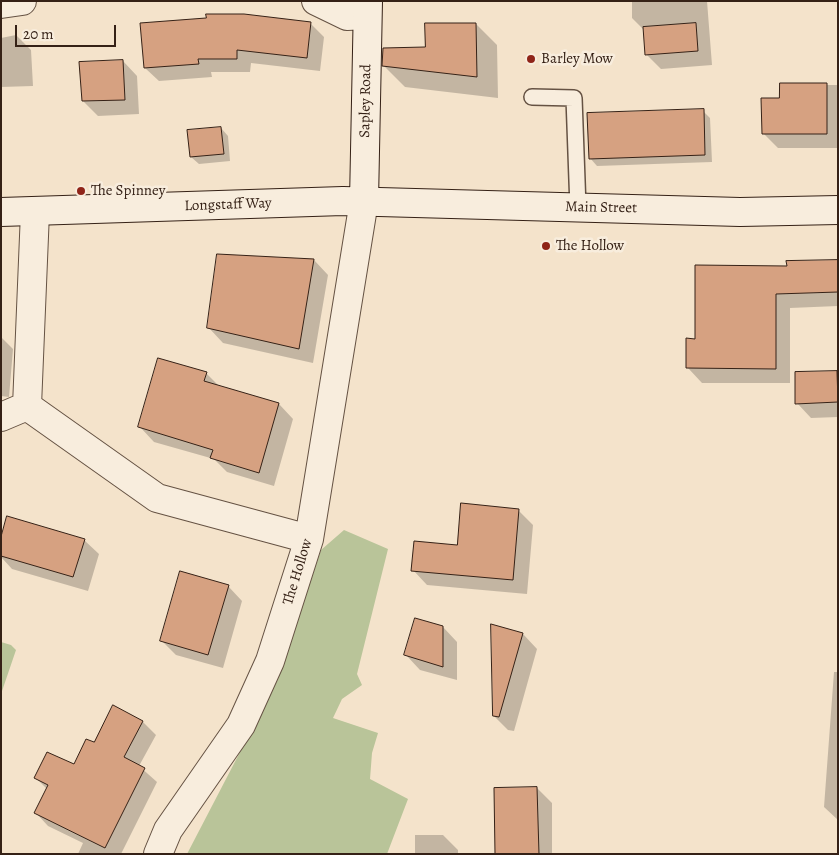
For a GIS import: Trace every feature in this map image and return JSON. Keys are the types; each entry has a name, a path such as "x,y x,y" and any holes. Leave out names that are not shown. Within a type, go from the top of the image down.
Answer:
{"street":[{"path":"1,4 22,1"},
{"path":"316,1 348,16 367,8"},
{"name":"Sapley Road","path":"364,201 367,8"},
{"name":"Main Street","path":"364,201 740,212 838,210"},
{"name":"Longstaff Way","path":"1,212 364,201"},
{"name":"The Hollow","path":"158,854 168,830 241,725 270,661 309,539 364,201"},
{"path":"27,406 35,212"},
{"path":"27,406 157,498 309,539"},
{"path":"1,417 27,406"}],"lane":[{"path":"532,97 574,98 578,208"}],"green space":[{"path":"344,530 388,549 357,674 362,685 342,699 333,718 378,733 372,753 370,779 408,799 387,854 187,854 278,679 321,550"},
{"path":"1,642 11,645 16,650 1,694"}],"building":[{"path":"206,14 244,14 311,22 307,58 237,50 237,59 198,59 199,64 144,68 140,23 206,18"},
{"path":"425,23 476,23 477,77 382,66 383,48 425,47"},
{"path":"696,23 698,51 645,55 643,27"},
{"path":"123,60 125,100 82,101 79,62"},
{"path":"780,83 827,83 827,134 762,134 761,98 779,98"},
{"path":"704,109 705,155 589,159 587,113"},
{"path":"221,127 224,154 190,157 187,130"},
{"path":"217,254 314,259 299,349 207,328"},
{"path":"838,260 838,292 776,294 776,369 686,368 686,338 695,339 695,265 787,266 786,261"},
{"path":"158,358 207,372 204,381 279,403 259,473 210,458 213,450 138,427"},
{"path":"837,371 838,402 795,404 795,372"},
{"path":"461,503 519,509 513,580 411,571 414,541 457,545"},
{"path":"7,516 85,539 73,577 1,556 1,537"},
{"path":"180,571 229,585 208,655 160,641"},
{"path":"415,618 443,626 443,667 404,655"},
{"path":"491,624 523,633 499,717 493,716"},
{"path":"113,705 143,721 124,757 145,768 105,848 34,813 48,785 34,778 47,752 74,764 86,739 94,742"},
{"path":"537,787 539,854 495,854 494,788"}],"place":[{"name":"Barley Mow","path":"531,59"},
{"name":"The Spinney","path":"81,191"},
{"name":"The Hollow","path":"546,246"}]}
